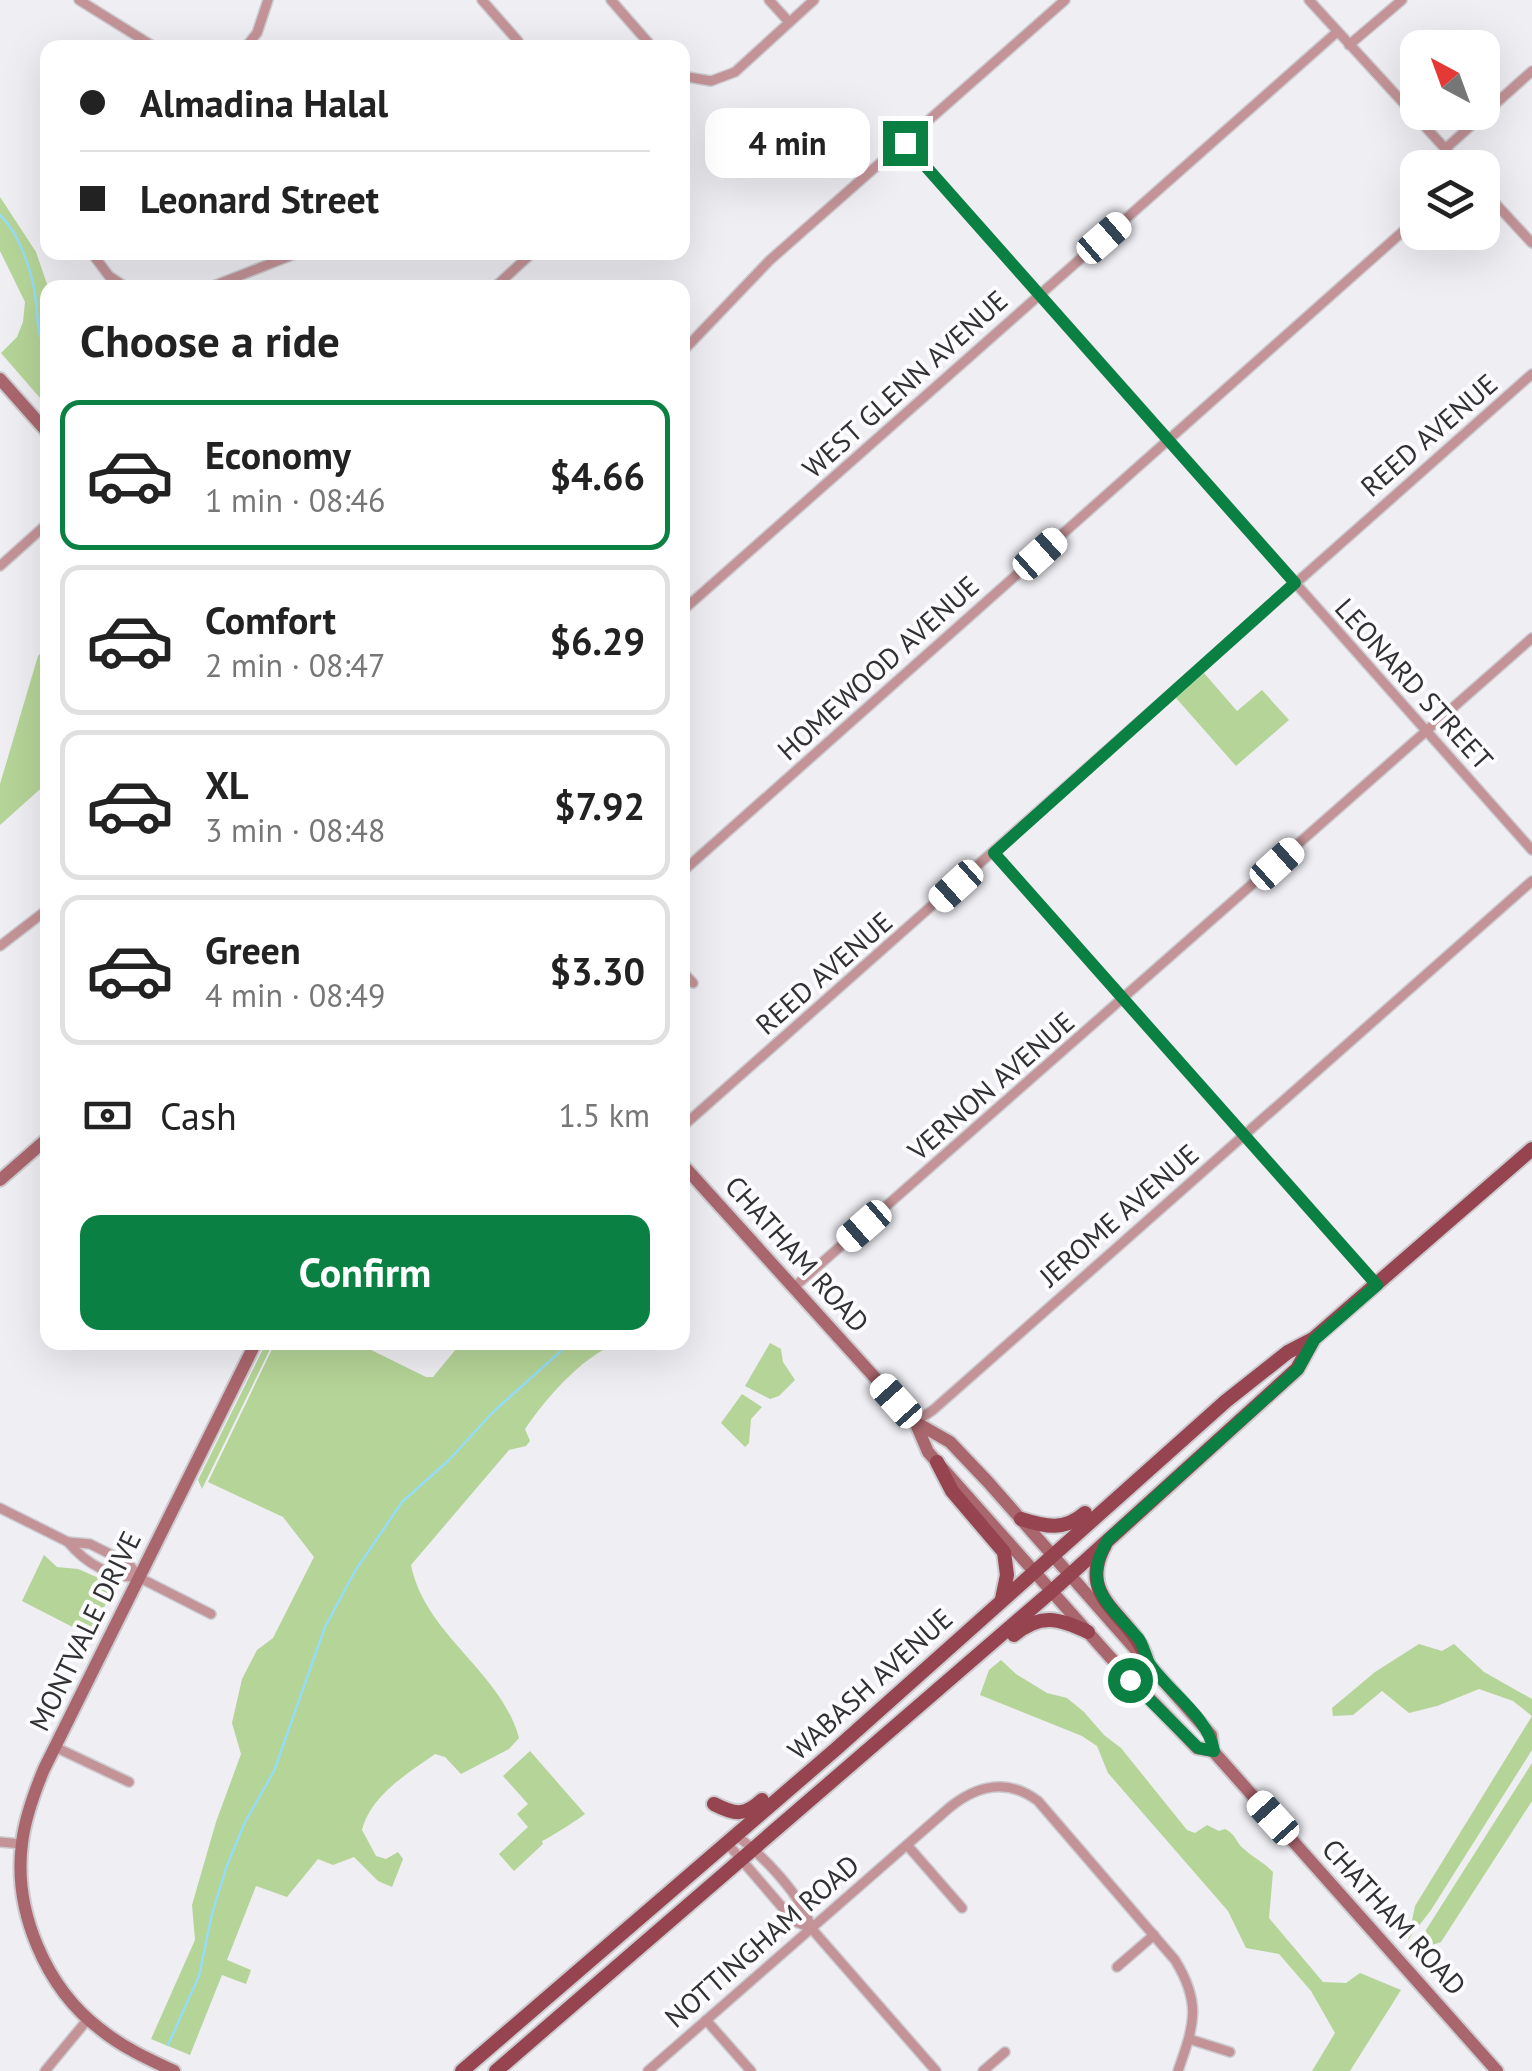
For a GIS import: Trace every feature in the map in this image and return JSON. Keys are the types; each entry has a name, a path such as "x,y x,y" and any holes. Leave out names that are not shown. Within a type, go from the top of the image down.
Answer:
{"main road":[{"path":"0,380 40,424"},
{"path":"0,1180 40,1145"},
{"name":"WABASH AVENUE","path":"462,2071 836,1749 1226,1400 1288,1352 1314,1340 1532,1148"},
{"name":"CHATHAM ROAD","path":"690,1173 915,1422 950,1442 1022,1519 1211,1735 1214,1751 1498,2071"},
{"name":"WABASH AVENUE","path":"496,2071 1070,1574 1298,1369 1314,1340"},
{"name":"MONTVALE DRIVE","path":"174,2071 128,2049 88,2019 59,1985 36,1942 26,1909 22,1844 30,1804 55,1747 252,1350"},
{"name":"CHATHAM ROAD","path":"915,1422 928,1452 1088,1632 1198,1748 1214,1751"},
{"path":"937,1462 952,1492 1004,1552 1007,1575 1001,1600"},
{"path":"1022,1519 1052,1527 1068,1525 1112,1489 1131,1484"},
{"path":"1108,1540 1098,1558 1096,1581 1100,1595 1143,1644 1148,1662"},
{"path":"880,1739 914,1722 1032,1622 1052,1618 1088,1632"},
{"path":"714,1804 733,1813 749,1812 806,1762 836,1749"}],"street":[{"path":"79,0 143,40"},
{"path":"250,40 268,0"},
{"path":"482,0 513,40"},
{"path":"610,0 646,40"},
{"path":"769,0 789,22"},
{"path":"690,79 711,81 735,72 814,0"},
{"path":"690,344 770,260 1065,0"},
{"path":"1309,0 1444,149 1532,72"},
{"path":"1349,45 1402,0"},
{"name":"WEST GLENN AVENUE","path":"690,604 1337,32"},
{"name":"LEONARD STREET","path":"905,143 1532,850"},
{"path":"1500,206 1530,236"},
{"name":"HOMEWOOD AVENUE","path":"690,865 1400,234"},
{"path":"97,260 115,280"},
{"path":"228,280 280,260"},
{"path":"503,280 524,260"},
{"name":"REED AVENUE","path":"690,1121 1532,374"},
{"path":"0,566 40,530"},
{"name":"VERNON AVENUE","path":"793,1288 1532,638"},
{"path":"994,853 1377,1285"},
{"name":"JEROME AVENUE","path":"915,1422 1532,881"},
{"path":"0,946 40,915"},
{"path":"690,979 694,983"},
{"path":"0,1508 68,1542 90,1544 128,1563 140,1578"},
{"path":"68,1542 81,1558 120,1577 140,1578 211,1614"},
{"path":"55,1747 128,1782"},
{"name":"NOTTINGHAM ROAD","path":"648,2071 962,1798 996,1786 1018,1789 1046,1810 1176,1960 1192,1994 1194,2020 1190,2039"},
{"path":"732,1839 752,1848 806,1910 811,1928 936,2071"},
{"path":"732,1839 740,1858 794,1921 811,1928"},
{"path":"0,1842 22,1844"},
{"path":"907,1845 962,1908"},
{"path":"1117,1966 1154,1935"},
{"path":"45,2071 88,2019"},
{"path":"706,2020 751,2071"},
{"path":"1178,2071 1190,2039 1230,2052"},
{"path":"984,2071 1005,2052"}],"green space":[{"path":"0,197 36,252 46,280 40,280 40,398 1,353 17,337 25,302 0,251"},
{"path":"38,656 40,789 0,825 0,784"},
{"path":"1204,673 1237,711 1262,690 1289,720 1236,766 1176,698"},
{"path":"770,1343 781,1349 783,1362 795,1380 779,1396 770,1399 745,1386"},
{"path":"263,1350 270,1350 202,1489 198,1480"},
{"path":"272,1350 371,1350 433,1377 455,1350 602,1350 554,1392 525,1429 530,1441 526,1446 509,1450 411,1565 431,1612 497,1693 519,1738 509,1749 461,1774 445,1757 435,1754 373,1806 362,1830 376,1856 386,1859 398,1852 403,1859 392,1887 378,1881 354,1857 333,1865 318,1859 287,1897 256,1886 227,1960 251,1970 246,1984 222,1975 190,2055 151,2039 195,1940 192,1905 241,1754 232,1723 242,1679 257,1650 273,1638 314,1557 283,1517 208,1482"},
{"path":"742,1394 762,1407 751,1419 749,1443 745,1447 721,1423"},
{"path":"44,1555 57,1567 78,1569 115,1585 90,1636 22,1601"},
{"path":"1419,1644 1442,1651 1454,1644 1484,1672 1532,1699 1532,1716 1513,1701 1479,1689 1409,1713 1382,1691 1353,1715 1333,1716 1332,1708 1375,1672"},
{"path":"1001,1660 1016,1674 1047,1693 1067,1698 1084,1712 1121,1748 1187,1830 1195,1833 1207,1825 1219,1831 1225,1829 1273,1872 1269,1918 1323,1982 1346,1983 1360,1973 1401,1990 1350,2071 1312,2071 1335,2033 1311,1991 1279,1954 1246,1948 1228,1911 1108,1773 1097,1746 1082,1736 980,1695 989,1670"},
{"path":"1532,1716 1532,1750 1408,1940 1415,1906"},
{"path":"530,1751 585,1814 542,1841 514,1871 499,1854 528,1827 517,1814 528,1804 503,1776"},
{"path":"1532,1763 1532,1801 1441,1942 1432,1945 1426,1930"}],"waterway":[{"path":"0,215 14,233 29,267 40,335"},
{"path":"168,2045 199,1976 226,1868 245,1822 274,1771 325,1627 355,1571 402,1502 562,1350"}],"route":[{"path":"905,143 1295,583 994,853 1377,1285 1314,1340 1298,1369 1108,1540 1098,1558 1096,1581 1100,1595 1143,1644 1148,1662 1211,1735 1214,1751 1198,1748 1130,1680"}]}
